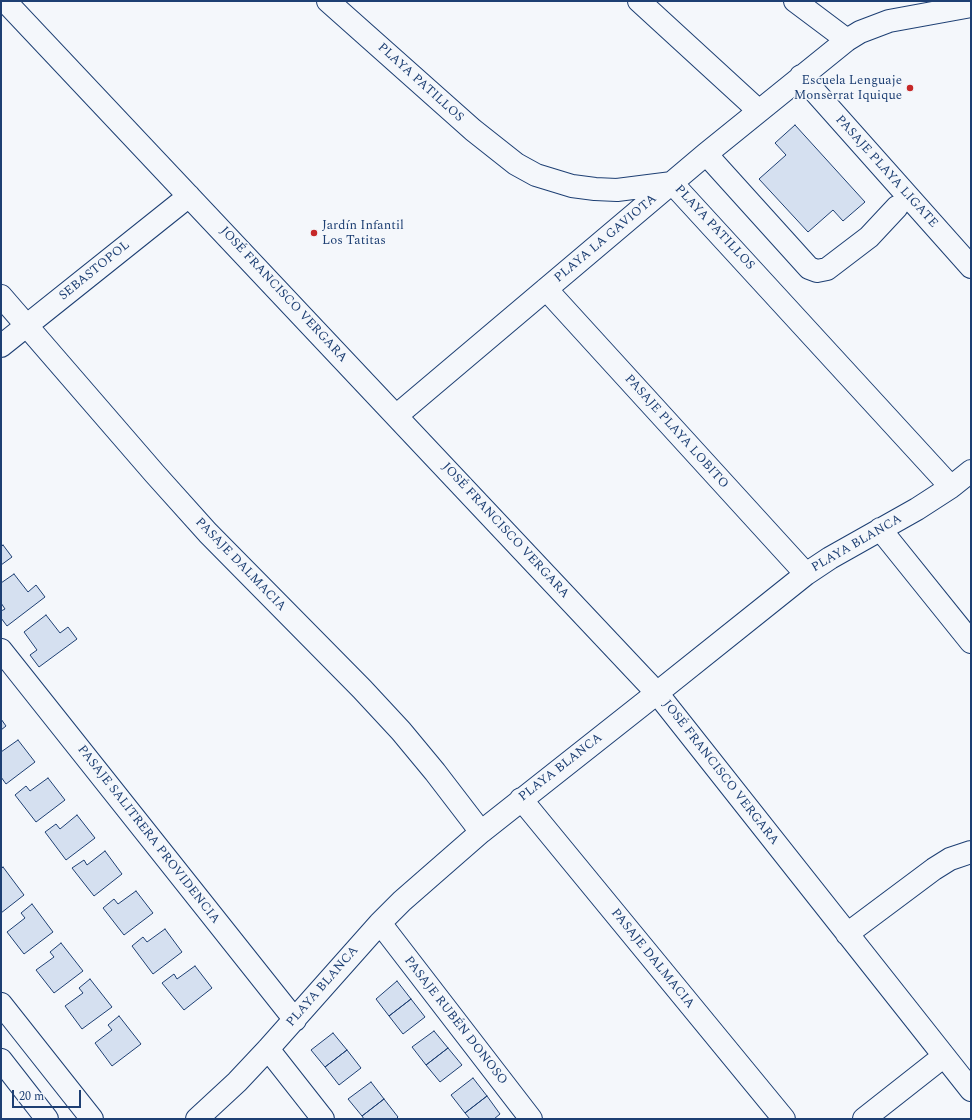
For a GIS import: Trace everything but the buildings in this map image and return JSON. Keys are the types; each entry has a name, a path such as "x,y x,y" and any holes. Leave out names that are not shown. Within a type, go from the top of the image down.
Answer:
{"street":[{"name":"JOSÉ FRANCISCO VERGARA","path":"5,1 658,693 971,1090"},
{"name":"PLAYA PATILLOS","path":"328,1 473,130 516,164 536,175 572,186 595,189 616,190 672,183 951,487"},
{"path":"639,1 759,111"},
{"path":"795,1 847,40"},
{"name":"PLAYA LA GAVIOTA","path":"396,416 706,154 847,40 874,26 971,6"},
{"name":"PASAJE PLAYA LIGATE","path":"801,76 971,267"},
{"path":"706,154 809,268 817,271 827,269 870,236 897,207"},
{"name":"SEBASTOPOL","path":"1,346 189,196"},
{"name":"PASAJE PLAYA LOBITO","path":"546,289 806,574"},
{"name":"PASAJE DALMACIA","path":"1,296 208,533 362,689 401,731 481,832"},
{"name":"PLAYA BLANCA","path":"197,1119 237,1082 268,1049 380,923 402,901 481,832 806,574 830,558 917,509 951,487 971,471"},
{"path":"880,529 971,642"},
{"name":"PASAJE SALITRERA PROVIDENCIA","path":"1,650 295,1020"},
{"name":"PASAJE DALMACIA","path":"521,799 784,1119"},
{"path":"847,934 934,869 950,859 971,852"},
{"name":"PASAJE RUBÉN DONOSO","path":"380,923 531,1119"},
{"path":"1,1004 92,1119"},
{"path":"268,1049 323,1119"},
{"path":"864,1119 944,1056"},
{"path":"1,1060 47,1119"}],"place":[{"name":"Escuela Lenguaje Monserrat Iquique","path":"910,88"},
{"name":"Jardín Infantil Los Tatitas","path":"314,233"}]}
